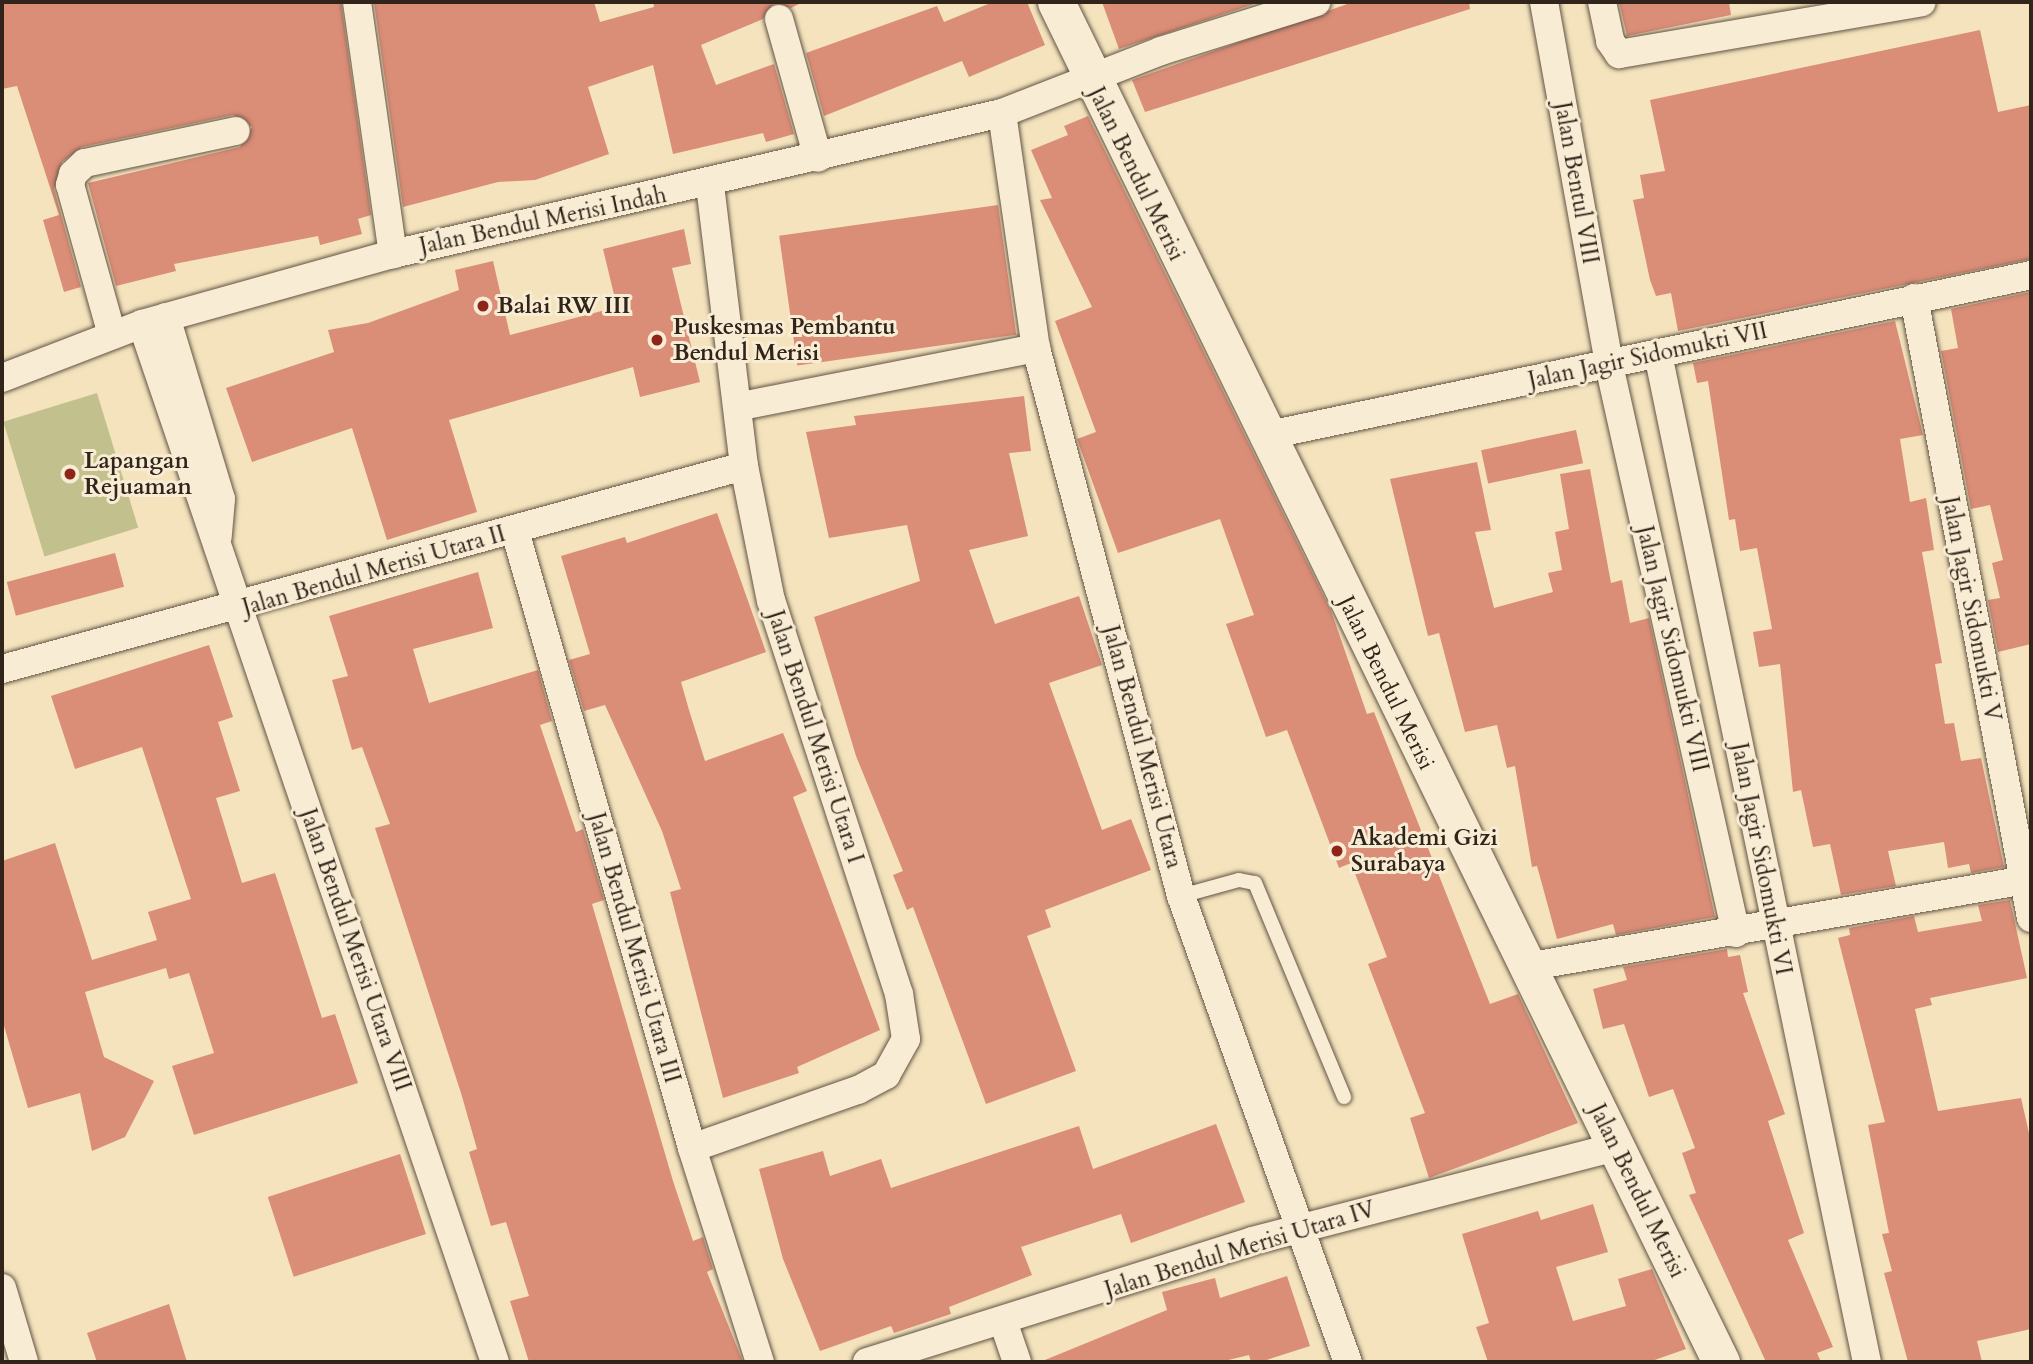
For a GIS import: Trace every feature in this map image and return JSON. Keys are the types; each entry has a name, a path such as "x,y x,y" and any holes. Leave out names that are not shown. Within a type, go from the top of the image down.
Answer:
{"street":[{"path":"357,2 393,254"},
{"name":"Jalan Bendul Merisi","path":"1056,2 1088,77 1721,1362"},
{"name":"Jalan Bendul Merisi Indah","path":"2,378 154,321 393,254 710,184 1002,113 1088,77 1316,2"},
{"name":"Jalan Bentul VIII","path":"1544,2 1631,360"},
{"path":"1602,2 1609,40 1619,54 1922,2"},
{"path":"779,19 818,158"},
{"name":"Jalan Bendul Merisi Utara","path":"1002,113 1036,348 1181,896 1348,1362"},
{"path":"112,335 70,185 73,174 85,163 236,131"},
{"name":"Jalan Bendul Merisi Utara I","path":"692,1148 858,1090 886,1075 906,1039 899,994 771,601 744,466 741,406 710,184"},
{"name":"Jalan Jagir Sidomukti VII","path":"1264,436 2031,275"},
{"name":"Jalan Jagir Sidomukti V","path":"1914,298 2026,879 2031,918"},
{"name":"Jalan Bendul Merisi Utara VIII","path":"154,321 221,499 218,537 240,608 495,1362"},
{"path":"741,406 1036,348"},
{"name":"Jalan Jagir Sidomukti VIII","path":"1631,360 1755,929"},
{"name":"Jalan Jagir Sidomukti VI","path":"1631,360 1755,929 1867,1362"},
{"name":"Jalan Bendul Merisi Utara II","path":"2,669 240,608 744,466"},
{"name":"Jalan Bendul Merisi Utara III","path":"515,531 692,1148 760,1362"},
{"path":"1526,967 1755,929 2026,879"},
{"name":"Jalan Bendul Merisi Utara IV","path":"867,1362 1004,1324 1301,1229 1615,1147"},
{"path":"2,1288 24,1362"},
{"path":"1004,1324 1017,1362"}],"lane":[{"path":"1181,896 1239,880 1255,883 1344,1097"}],"shaded area":[{"name":"Lapangan Rejuaman","path":"97,393 138,528 45,556 3,422"}],"building":[{"path":"2,2 341,2 371,215 358,219 362,234 320,245 318,236 174,264 176,271 116,286 88,183 240,147 252,127 233,115 82,147 62,162 54,189 81,287 64,292 43,220 59,215 17,86 2,89"},
{"path":"374,2 594,2 600,22 654,7 653,2 803,2 791,8 774,3 763,19 701,45 716,85 774,64 794,134 766,142 763,133 673,154 653,65 588,87 609,154 535,180 498,182 403,207"},
{"path":"993,2 1027,2 1045,45 969,77 962,61 824,116 806,53 937,6 944,22"},
{"path":"1102,2 1254,2 1254,4 1119,49"},
{"path":"1353,2 1469,2 1470,9 1145,112 1132,80"},
{"path":"1619,2 1729,2 1731,15 1627,36"},
{"path":"1980,30 1998,112 2031,105 2031,259 1678,331 1671,293 1656,296 1650,280 1633,200 1644,198 1640,175 1665,171 1650,100"},
{"path":"1088,116 1331,611 1367,714 1374,712 1490,1004 1518,994 1578,1123 1429,1178 1410,1118 1425,1113 1368,964 1387,957 1351,863 1339,868 1287,730 1266,737 1226,624 1254,615 1220,519 1118,553 1077,439 1096,432 1055,321 1092,307 1040,200 1052,198 1031,150 1068,135 1064,126"},
{"path":"998,205 1016,335 797,365 779,236"},
{"path":"684,229 691,264 672,268 700,382 640,397 633,367 449,420 477,512 387,540 352,428 252,462 226,388 334,352 328,330 368,323 459,290 455,270 493,261 510,335 617,307 603,249"},
{"path":"2031,292 2031,644 1998,652 1988,600 2000,598 1992,563 2003,560 1990,505 1971,509 1941,351 1958,348 1951,309"},
{"path":"1895,321 1923,435 1900,439 1910,502 1926,498 1934,550 1922,552 1942,663 1935,664 1945,724 1954,723 1961,761 1981,758 2004,867 1971,873 1969,864 1948,868 1944,842 1888,851 1896,886 1841,895 1830,844 1813,847 1801,790 1793,792 1780,664 1759,667 1753,632 1772,629 1757,548 1740,551 1735,519 1729,520 1708,381 1697,383 1693,363"},
{"path":"1024,396 1031,451 1009,453 1028,536 969,550 995,624 1079,596 1102,665 1049,683 1102,830 1131,819 1151,870 1045,910 1051,927 1027,936 1076,1071 986,1104 913,907 907,910 893,875 903,871 856,756 814,617 920,581 907,525 829,538 806,432 856,425 854,416"},
{"path":"1576,430 1583,463 1488,483 1481,450"},
{"path":"1477,462 1491,530 1475,532 1494,608 1553,592 1548,573 1562,570 1555,532 1569,529 1560,474 1590,469 1611,583 1622,580 1630,623 1649,618 1715,917 1616,935 1613,924 1557,939 1537,866 1532,867 1515,766 1507,768 1497,725 1465,732 1439,633 1428,636 1390,479"},
{"path":"717,513 766,652 681,682 705,761 783,733 807,791 793,797 880,1030 797,1067 799,1073 723,1098 670,892 681,889 662,831 605,705 584,711 569,660 590,654 561,556 625,537 627,543"},
{"path":"115,553 124,587 16,616 7,582"},
{"path":"478,572 493,628 413,649 429,703 538,670 552,721 540,725 576,832 583,829 604,900 592,904 673,1181 693,1241 703,1237 713,1269 707,1272 743,1362 529,1362 510,1301 529,1296 506,1222 491,1226 469,1152 477,1149 461,1093 375,828 390,824 362,747 352,750 332,680 348,676 329,616"},
{"path":"209,645 233,717 218,722 240,791 216,798 242,883 275,873 322,1018 335,1014 358,1083 194,1135 172,1066 214,1053 189,973 169,979 166,968 85,992 104,1057 154,1081 125,1137 92,1151 80,1093 28,1108 2,1019 2,861 55,843 92,960 157,940 148,912 191,899 142,747 75,769 51,696"},
{"path":"2010,900 2027,978 1930,998 1932,1005 1915,1009 1938,1111 2021,1098 2031,1142 2031,1329 1977,1341 1982,1362 1908,1362 1884,1273 1892,1271 1882,1234 1889,1233 1868,1125 1885,1122 1838,938 1850,935 1849,928 1914,916 1918,932 1982,921 1978,905"},
{"path":"1727,949 1728,957 1740,955 1748,992 1743,993 1785,1114 1768,1121 1804,1233 1788,1240 1833,1347 1817,1353 1821,1362 1766,1362 1689,1195 1696,1193 1682,1153 1695,1148 1673,1089 1649,1097 1624,1024 1603,1029 1593,989 1627,980 1623,967"},
{"path":"1216,1124 1245,1202 1131,1243 1121,1214 1021,1247 1032,1275 949,1307 951,1314 894,1333 891,1326 820,1351 783,1259 759,1169 823,1151 830,1176 881,1159 891,1188 1079,1126 1093,1169"},
{"path":"400,1154 426,1234 294,1277 268,1197"},
{"path":"1593,1204 1608,1252 1556,1267 1573,1321 1626,1306 1618,1279 1652,1269 1686,1349 1649,1362 1488,1362 1476,1327 1489,1323 1462,1234 1538,1211 1541,1220"},
{"path":"1287,1276 1310,1346 1260,1362 1251,1362 1249,1355 1220,1362 1040,1362 1167,1310 1162,1292 1215,1278 1220,1298"},
{"path":"169,1304 187,1362 97,1362 87,1333"}],"place":[{"name":"Balai RW III","path":"483,306"},
{"name":"Puskesmas Pembantu Bendul Merisi","path":"657,340"},
{"name":"Lapangan Rejuaman","path":"70,474"},
{"name":"Akademi Gizi Surabaya","path":"1337,851"}]}
